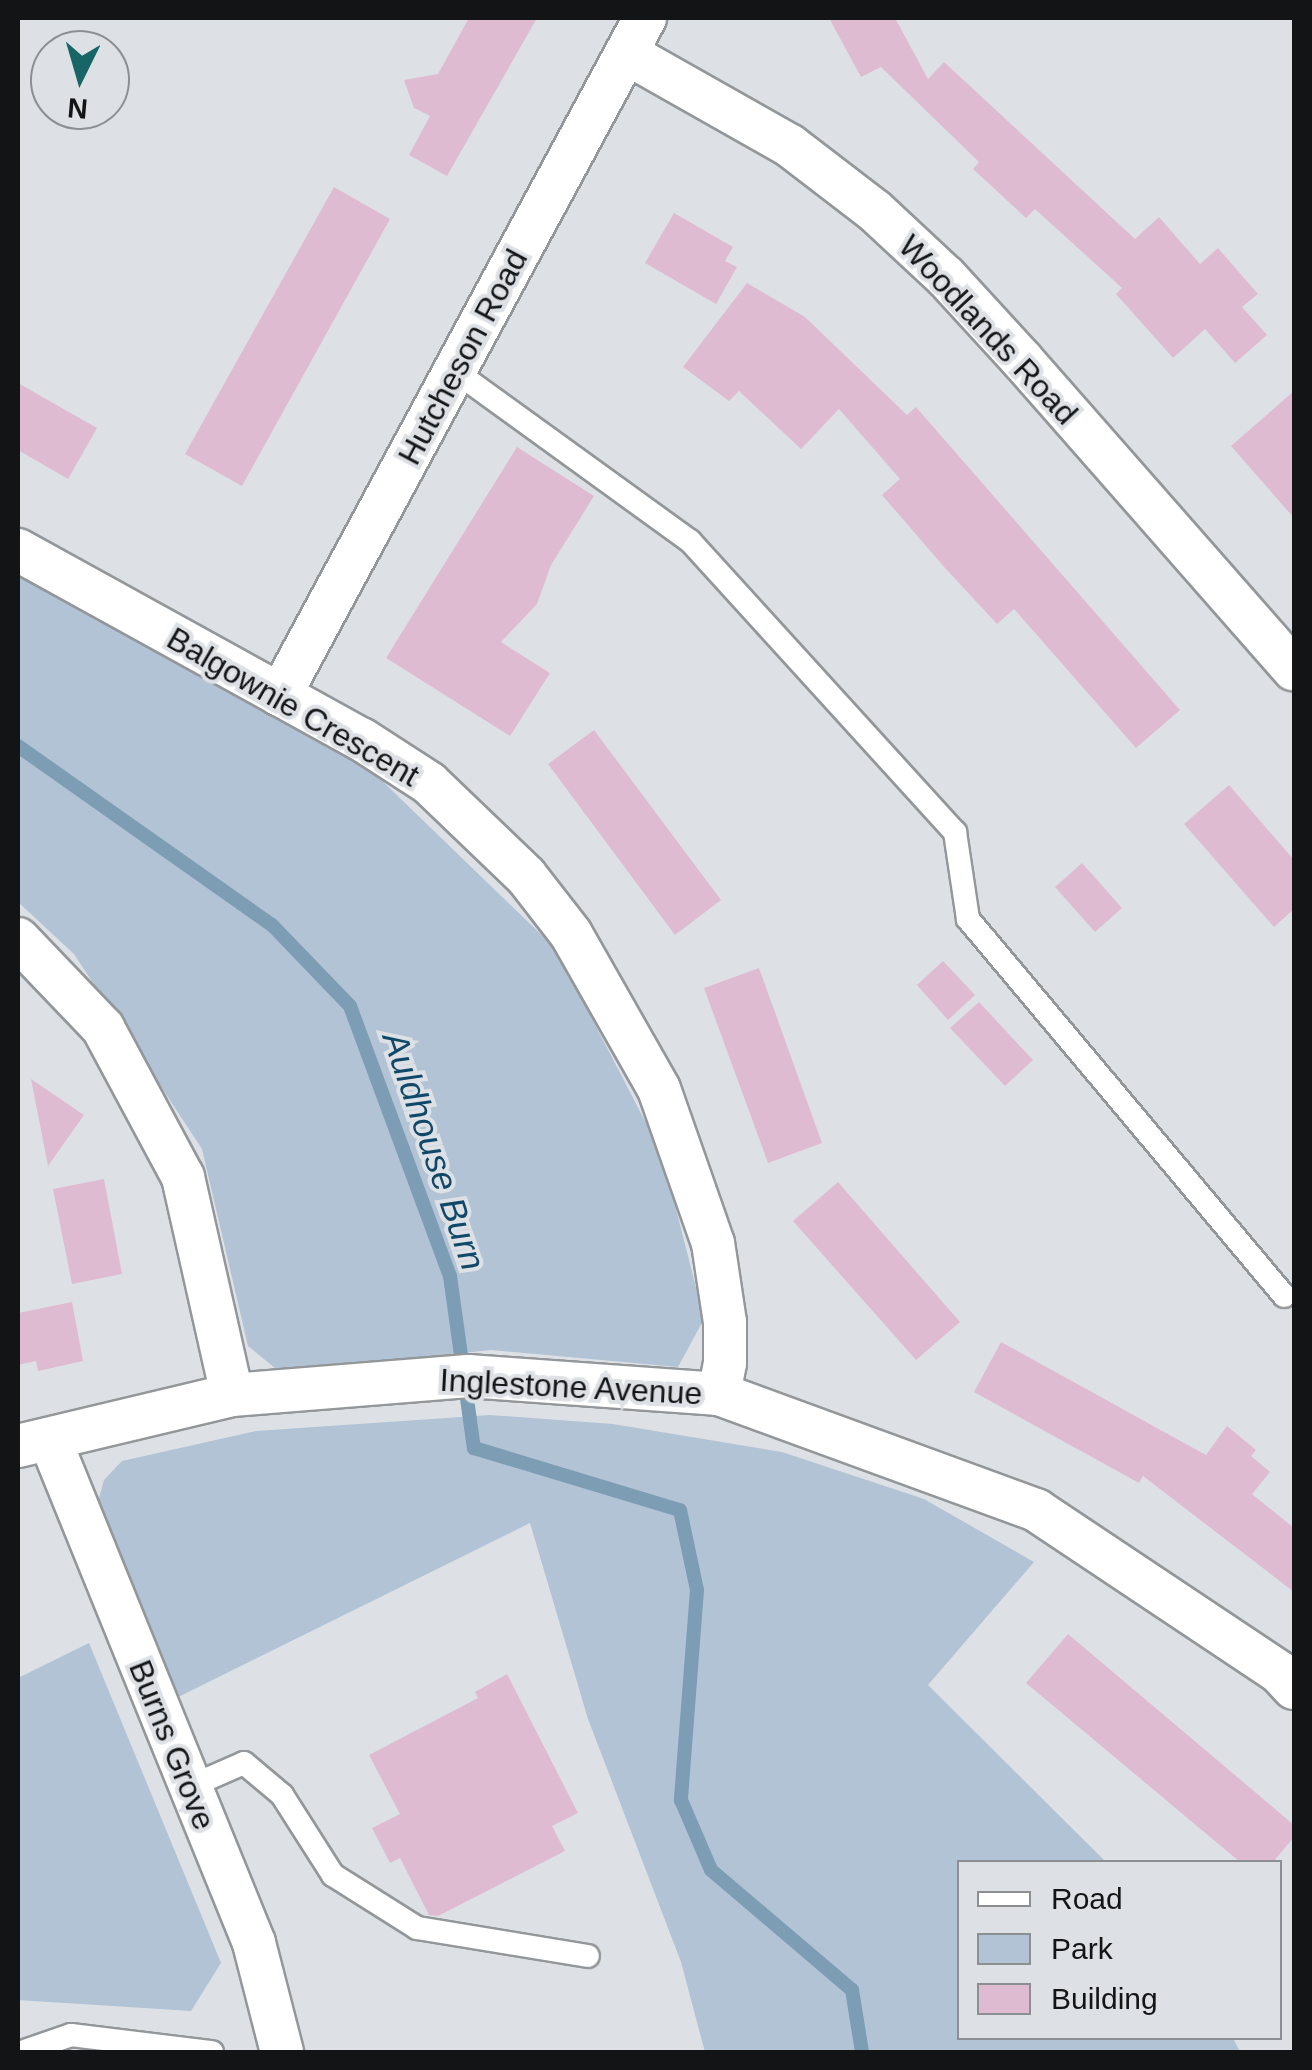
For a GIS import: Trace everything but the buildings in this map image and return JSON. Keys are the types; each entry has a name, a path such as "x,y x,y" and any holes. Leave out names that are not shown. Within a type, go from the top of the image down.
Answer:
{"street":[{"name":"Hutcheson Road","path":"280,695 636,36"},
{"name":"Woodlands Road","path":"636,36 788,145 889,224 946,277 1294,670"},
{"name":"Balgownie Crescent","path":"18,550 280,695 429,783 526,876 571,934 659,1089 712,1243 725,1322 725,1364 719,1394"},
{"path":"18,938 103,1028 183,1177 232,1395"},
{"name":"Inglestone Avenue","path":"34,1443 232,1395 468,1376 719,1394 1036,1510 1279,1672 1294,1688"},
{"name":"Burns Grove","path":"34,1443 254,1943 282,2052"}],"lane":[{"path":"455,371 690,541 955,832 968,919 1284,1296"},
{"path":"189,1788 244,1763 282,1795 333,1875 416,1928 588,1956"},
{"path":"22,2052 71,2035 212,2052"}],"green space":[{"path":"18,571 375,774 556,949 662,1154 704,1319 678,1367 491,1350 280,1372 248,1346 202,1149 74,954 18,902"},
{"path":"490,1415 613,1424 782,1452 924,1499 1034,1562 928,1685 1104,1860 957,1860 957,2040 1234,2040 1240,2052 705,2052 681,1962 588,1719 530,1523 166,1703 96,1509 104,1480 122,1461 256,1431"},
{"path":"89,1643 221,1963 191,2011 18,2000 18,1678"}],"waterway":[{"name":"Auldhouse Burn","path":"18,746 272,925 350,1006 450,1276 474,1448 680,1510 697,1590 681,1800 711,1870 852,1990 862,2052"}]}
